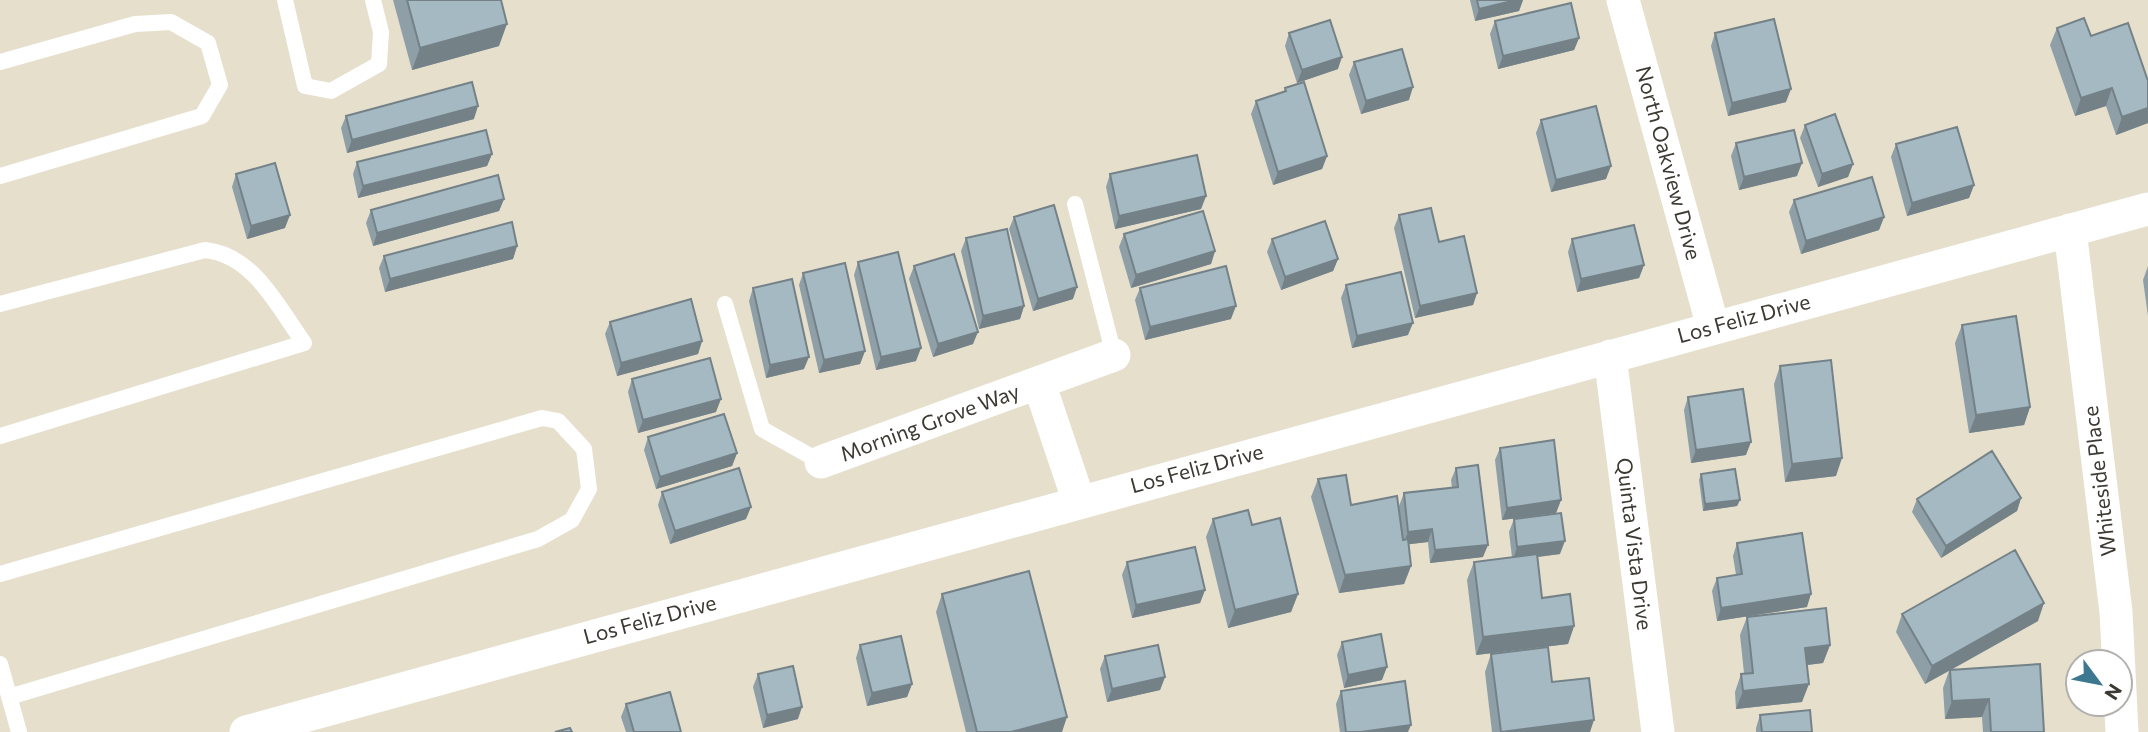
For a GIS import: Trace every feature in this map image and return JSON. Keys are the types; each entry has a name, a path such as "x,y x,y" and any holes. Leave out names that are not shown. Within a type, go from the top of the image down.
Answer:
{"street":[{"name":"North Oakview Drive","path":"1623,0 1713,327"},
{"name":"Los Feliz Drive","path":"246,732 2148,209"},
{"name":"Whiteside Place","path":"2070,230 2116,612 2122,732"},
{"name":"Morning Grove Way","path":"821,462 1114,355"},
{"name":"Quinta Vista Drive","path":"1610,356 1658,732"},
{"name":"Morning Grove Way","path":"1038,383 1079,502"}],"lane":[{"path":"285,0 305,86 331,91 379,64 381,32 373,0"},
{"path":"0,62 135,24 171,22 208,43 220,85 202,116 0,176"},
{"path":"1075,204 1114,355"},
{"path":"0,304 205,250 222,252 250,269 304,343 0,436"},
{"path":"725,304 762,429 821,462"},
{"path":"0,574 542,418 558,421 584,449 589,489 572,520 538,539 9,697"},
{"path":"0,664 19,732"}],"building":[{"path":"407,0 501,0 507,24 420,48"},
{"path":"1477,0 1516,0 1479,9"},
{"path":"1571,3 1579,38 1503,56 1495,21"},
{"path":"2084,18 2091,36 2128,23 2148,81 2148,108 2122,117 2112,88 2081,98 2057,28"},
{"path":"1774,19 1791,89 1732,103 1715,33"},
{"path":"1330,20 1342,57 1302,70 1289,33"},
{"path":"1402,49 1413,87 1366,101 1354,62"},
{"path":"472,82 478,106 352,140 346,116"},
{"path":"1304,82 1327,156 1278,172 1256,101"},
{"path":"1596,106 1611,166 1556,180 1541,120"},
{"path":"1835,114 1853,164 1822,174 1805,125"},
{"path":"1957,127 1974,185 1912,203 1896,144"},
{"path":"486,130 492,154 363,186 357,162"},
{"path":"1794,130 1802,163 1744,177 1736,143"},
{"path":"1197,155 1206,196 1119,216 1110,174"},
{"path":"275,163 290,215 251,226 236,174"},
{"path":"498,175 504,199 377,233 371,210"},
{"path":"1872,177 1884,217 1806,241 1794,200"},
{"path":"1054,205 1077,287 1038,299 1014,217"},
{"path":"1431,208 1439,242 1464,236 1477,293 1420,306 1399,215"},
{"path":"1203,211 1215,251 1136,275 1124,234"},
{"path":"1325,221 1338,259 1285,277 1272,239"},
{"path":"512,222 517,246 390,279 384,256"},
{"path":"1634,225 1644,265 1581,279 1572,239"},
{"path":"1007,229 1024,306 983,316 966,238"},
{"path":"898,252 921,348 881,357 858,262"},
{"path":"954,254 978,332 938,344 914,266"},
{"path":"845,263 865,351 824,360 803,273"},
{"path":"1226,266 1236,306 1150,327 1140,288"},
{"path":"1401,272 1413,323 1357,336 1346,285"},
{"path":"792,279 809,357 770,365 753,288"},
{"path":"691,299 702,341 621,363 610,322"},
{"path":"2016,316 2030,407 1976,415 1962,325"},
{"path":"710,358 721,399 643,420 632,379"},
{"path":"1831,360 1842,458 1792,464 1780,366"},
{"path":"1743,389 1751,442 1696,450 1688,397"},
{"path":"724,414 737,453 660,477 648,437"},
{"path":"1554,440 1561,500 1507,508 1500,448"},
{"path":"1992,451 2021,498 1946,546 1917,499"},
{"path":"1478,465 1488,545 1435,550 1432,529 1408,532 1404,493 1458,487 1456,468"},
{"path":"739,468 751,507 675,531 662,492"},
{"path":"1735,469 1740,500 1705,504 1701,474"},
{"path":"1346,475 1351,505 1397,496 1403,540 1408,539 1411,566 1345,575 1318,479"},
{"path":"1248,510 1252,525 1280,518 1298,594 1235,610 1213,519"},
{"path":"1561,513 1565,541 1517,547 1514,519"},
{"path":"1802,533 1811,594 1721,608 1717,578 1742,574 1737,543"},
{"path":"1195,547 1205,590 1136,605 1127,562"},
{"path":"2015,550 2044,603 1932,666 1902,614"},
{"path":"1537,554 1542,598 1570,594 1574,626 1483,637 1474,562"},
{"path":"1029,571 1067,717 1011,732 977,732 942,594"},
{"path":"1826,608 1830,645 1805,648 1809,684 1743,691 1741,674 1753,673 1747,617"},
{"path":"1381,634 1387,667 1348,675 1342,642"},
{"path":"901,636 912,684 872,693 860,645"},
{"path":"1158,645 1165,677 1112,689 1105,656"},
{"path":"1548,647 1552,682 1589,678 1594,720 1501,732 1491,654"},
{"path":"2040,664 2044,732 1991,732 1989,699 1952,701 1950,670"},
{"path":"793,666 802,707 767,715 758,674"},
{"path":"1405,681 1411,725 1346,732 1341,691"},
{"path":"670,692 681,732 634,732 626,704"},
{"path":"1810,710 1812,732 1762,732 1760,715"},
{"path":"570,728 572,732 555,732"}]}
